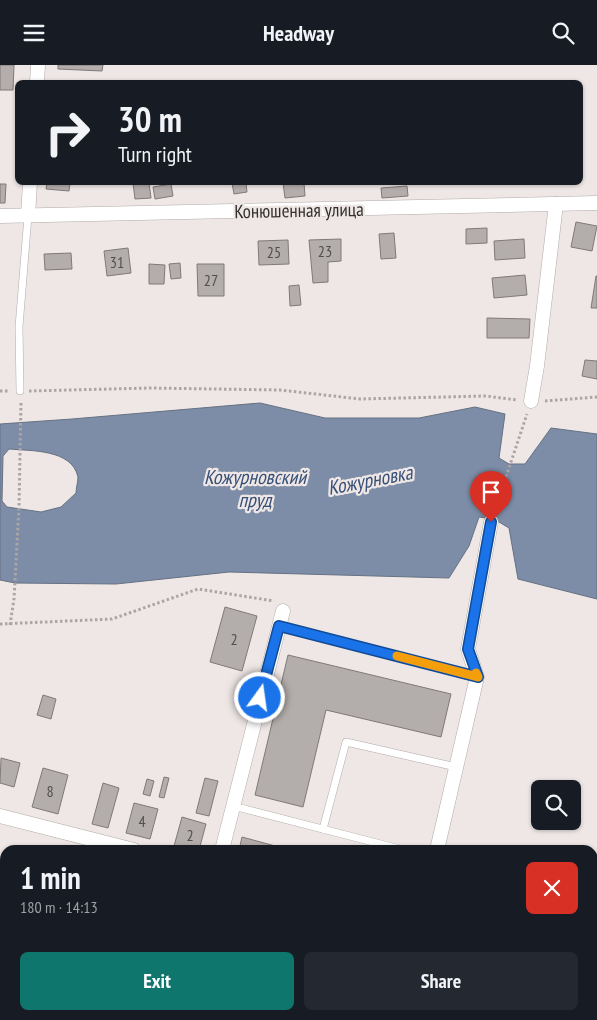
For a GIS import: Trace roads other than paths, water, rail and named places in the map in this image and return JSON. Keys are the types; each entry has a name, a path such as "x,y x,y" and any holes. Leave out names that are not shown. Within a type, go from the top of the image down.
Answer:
{"street":[{"path":"37,80 38,65"},
{"path":"28,217 30,185"},
{"name":"Конюшенная улица","path":"0,216 28,217 597,203"},
{"path":"531,401 538,366 556,205"},
{"path":"438,845 478,677 468,649 491,522"},
{"path":"223,845 283,611"},
{"path":"0,816 114,845"}],"lane":[{"path":"20,391 19,327 28,217"},
{"path":"279,626 478,677"},
{"path":"324,829 346,742 456,767"},
{"path":"233,806 385,845"}],"water":[{"name":"Кожурновский пруд","path":"260,403 325,418 419,418 475,407 505,414 499,458 509,464 525,464 551,428 597,434 597,599 518,579 509,528 494,519 479,517 469,546 449,578 229,572 116,584 15,583 0,580 0,424","holes":["9,449 50,453 68,461 78,477 76,493 61,507 41,512 7,507 2,501 3,456"]}],"water label":[{"name":"Кожурновка","path":"370,480"}]}
